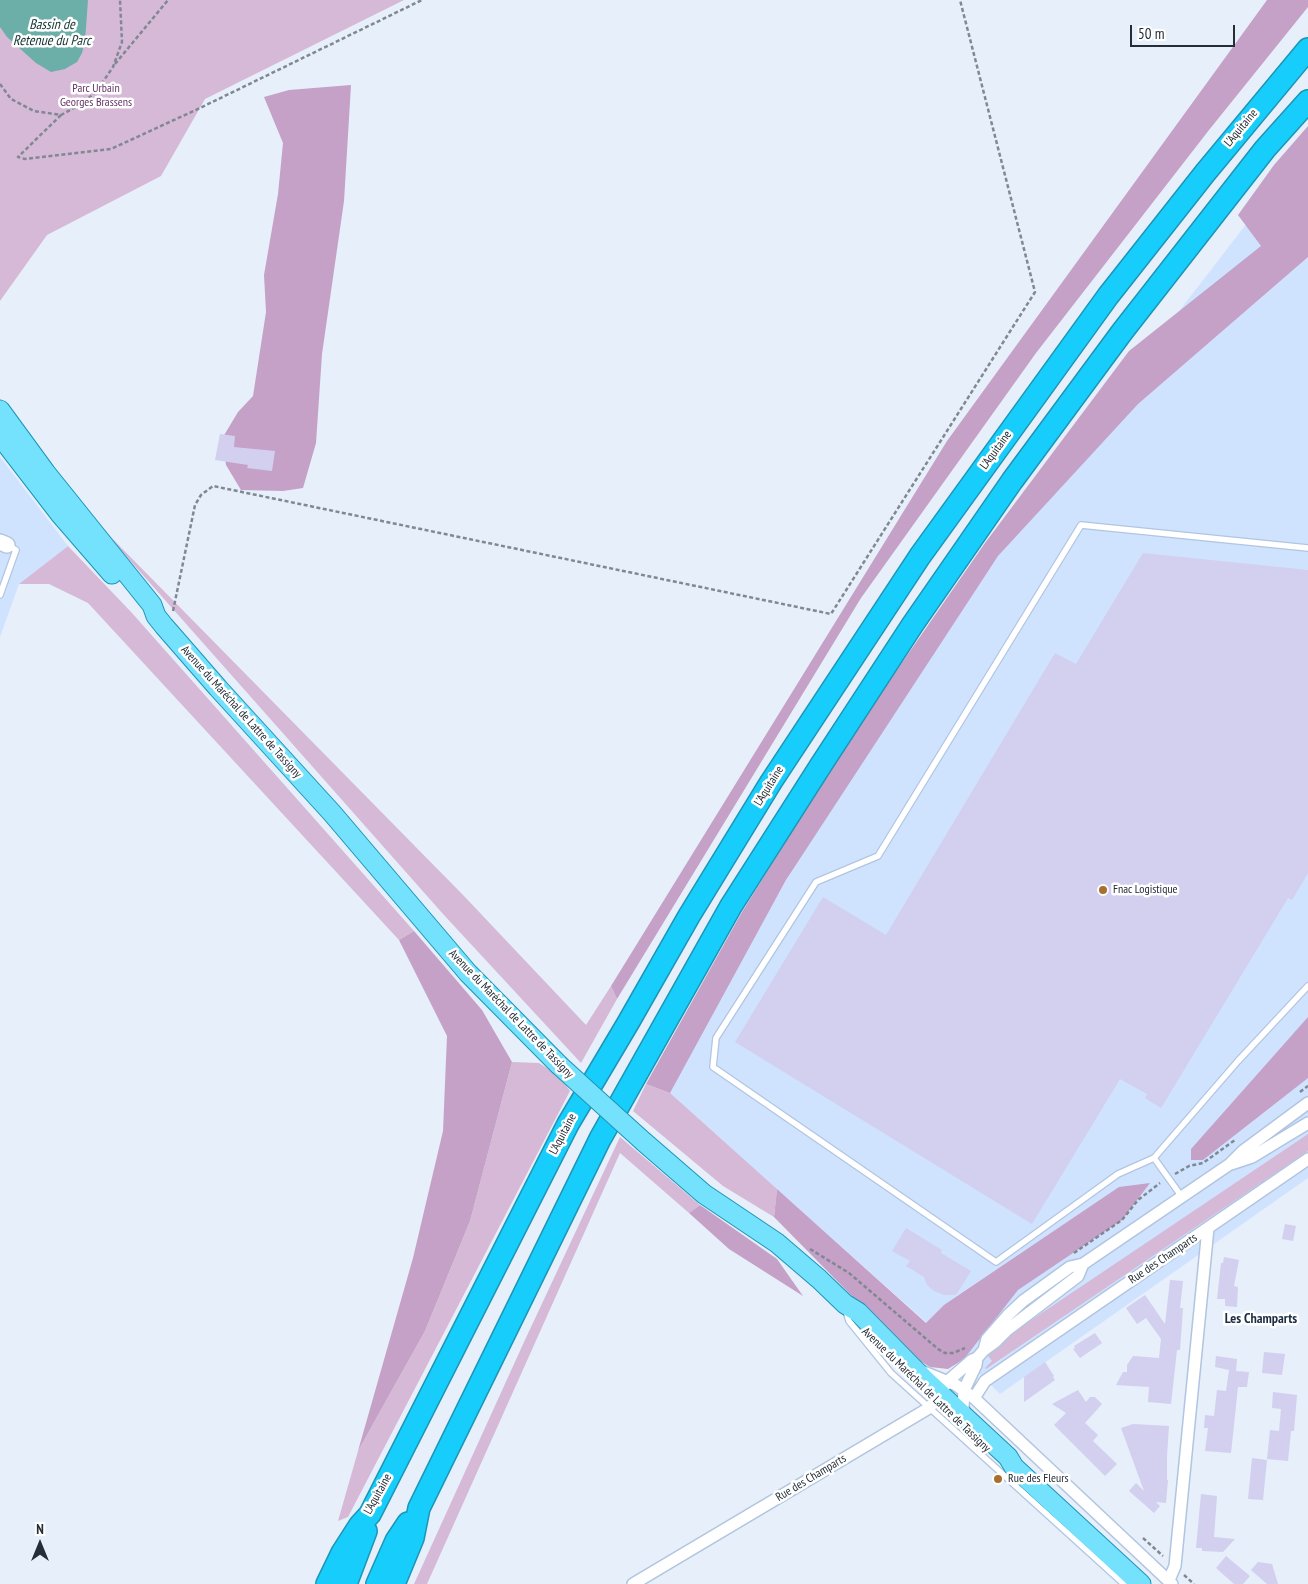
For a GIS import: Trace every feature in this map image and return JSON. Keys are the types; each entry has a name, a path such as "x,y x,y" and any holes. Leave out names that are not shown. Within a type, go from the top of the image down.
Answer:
{"highway":[{"name":"L'Aquitaine","path":"327,1584 360,1524 370,1514 568,1124 689,916 771,782 920,556 1108,296 1204,173 1308,49"},
{"path":"377,1584 396,1541 418,1508 600,1139 736,898 913,624 1012,481 1128,324 1265,150 1308,100"},
{"path":"394,1584 413,1538 418,1508"},
{"path":"346,1584 367,1528 370,1514"}],"main road":[{"name":"Avenue du Maréchal de Lattre de Tassigny","path":"0,410 46,473 152,605 160,621 218,688 332,813 468,973 559,1065 644,1142 704,1194 777,1243 845,1304 858,1312 915,1369 938,1396 1003,1463 1014,1467"},
{"name":"Avenue du Maréchal de Lattre de Tassigny","path":"0,436 60,514 143,610 160,621"},
{"name":"Avenue du Maréchal de Lattre de Tassigny","path":"845,1304 852,1319 938,1396 966,1417 1008,1457 1014,1467 1141,1584"}],"street":[{"name":"Rue des Champarts","path":"966,1417 963,1407 964,1390 987,1339 1023,1302 1070,1267 1083,1264 1230,1164 1243,1151 1308,1103"},
{"name":"Rue des Champarts","path":"1230,1164 1252,1157 1308,1123"},
{"name":"Rue des Champarts","path":"974,1398 985,1381 1308,1159"},
{"path":"1171,1582 1175,1566 1208,1228"},
{"name":"Rue des Champarts","path":"633,1584 938,1396 980,1354"},
{"name":"Avenue du Maréchal de Lattre de Tassigny","path":"938,1396 964,1390 1171,1582"}],"lane":[{"path":"1308,548 1080,525 878,856 816,882 716,1038 713,1067 996,1262 1118,1174 1154,1158 1238,1061 1308,986"},
{"path":"0,595 16,550 3,543"},
{"path":"1154,1158 1182,1197"},
{"path":"938,1396 1124,1584"}],"path":[{"path":"112,67 122,42 120,0"},
{"path":"168,0 112,67 96,92 81,104 61,114 18,157 25,160 111,149 422,0"},
{"path":"160,621 172,616 195,505 201,495 213,486 831,614 1035,292 960,0"},
{"path":"0,84 11,99 34,111 61,114"},
{"path":"1293,1097 1308,1086"},
{"path":"1074,1253 1122,1220 1138,1200 1168,1178 1189,1166 1202,1164 1240,1136"}],"shaded area":[{"path":"1267,0 1308,0 1308,7 1209,130 1036,353 861,598 617,999 611,986 947,441"},
{"path":"351,85 344,201 322,354 316,443 303,488 283,491 241,490 226,465 223,437 238,412 253,396 266,312 264,275 278,194 283,143 264,97 289,90"},
{"path":"1308,126 1308,257 1138,404 998,556 786,880 670,1093 646,1084 742,912 854,732 985,543 1129,351 1261,246 1238,215 1274,165"},
{"path":"1308,144 1308,1178 1000,1394 926,1322 659,1084 699,1033 882,713 1180,310"},
{"path":"0,457 68,546 19,584 0,637"},
{"path":"414,931 482,1010 512,1062 470,1221 425,1331 358,1451 413,1258 443,1131 447,1036 399,940"},
{"path":"1308,1017 1308,1078 1203,1160 1191,1160 1191,1149"},
{"path":"1150,1183 1122,1220 1018,1290 964,1359 948,1369 930,1367 910,1355 774,1217 777,1189 926,1323 944,1305 1119,1187"},
{"path":"700,1205 777,1259 803,1296 729,1249 689,1213"}],"green space":[{"name":"Parc Urbain Georges Brassens","path":"0,0 404,0 205,99 161,176 47,235 0,301"},
{"path":"95,521 464,896 586,1025 611,986 617,999 581,1063 443,914"},
{"path":"68,546 132,613 414,931 399,940 88,603 49,584 19,584"},
{"path":"512,1062 539,1063 559,1076 570,1091 348,1517 338,1521 358,1451 425,1331 470,1221"},
{"path":"646,1084 670,1093 777,1189 774,1217 723,1186 633,1111"},
{"path":"1308,1134 1308,1151 985,1368 992,1361 988,1356 1012,1333"},
{"path":"620,1137 700,1205 689,1213 620,1153 427,1584 414,1584 524,1342"}],"water":[{"name":"Bassin de Retenue du Parc","path":"0,0 88,0 85,41 77,62 65,69 51,72 36,63 7,37 0,27"}],"building":[{"path":"220,434 235,436 234,447 275,451 272,471 247,468 248,465 215,460"},
{"name":"Fnac Logistique","path":"1143,553 1308,570 1308,873 1292,900 1288,898 1161,1108 1145,1098 1147,1094 1120,1079 1032,1224 735,1042 823,897 886,935 1055,653 1076,664"},
{"path":"1285,1224 1296,1226 1293,1241 1282,1239"},
{"path":"906,1228 942,1250 941,1253 971,1271 956,1295 944,1295 934,1291 927,1285 924,1277 906,1266 910,1261 892,1251"},
{"path":"1224,1257 1239,1260 1234,1286 1238,1287 1237,1307 1225,1306 1225,1299 1217,1299 1221,1263 1223,1263"},
{"path":"1170,1280 1183,1281 1180,1308 1183,1308 1180,1350 1177,1350 1171,1404 1148,1402 1149,1387 1116,1385 1123,1372 1127,1372 1127,1365 1133,1356 1159,1358 1161,1339 1146,1318 1137,1324 1126,1308 1145,1295 1165,1324"},
{"path":"1095,1333 1102,1343 1080,1358 1073,1349 1075,1348 1074,1346"},
{"path":"1264,1352 1285,1354 1282,1375 1262,1373"},
{"path":"1216,1356 1237,1359 1236,1371 1249,1372 1247,1387 1238,1387 1231,1453 1205,1451 1208,1428 1204,1428 1205,1415 1214,1416 1217,1390 1226,1391 1229,1370 1215,1367"},
{"path":"1045,1362 1055,1380 1024,1402 1024,1377"},
{"path":"1078,1390 1086,1402 1090,1397 1095,1397 1102,1404 1085,1423 1098,1435 1093,1441 1117,1464 1105,1476 1054,1425 1066,1413 1052,1404"},
{"path":"1273,1392 1297,1395 1294,1431 1291,1431 1288,1461 1267,1459 1270,1430 1279,1431 1281,1409 1272,1408"},
{"path":"1133,1424 1169,1426 1166,1503 1156,1502 1160,1506 1154,1513 1129,1491 1136,1483 1144,1491 1121,1428"},
{"path":"1252,1458 1267,1460 1263,1500 1248,1499"},
{"path":"1201,1494 1217,1496 1214,1537 1235,1539 1223,1552 1202,1551 1202,1548 1196,1548"},
{"path":"1226,1556 1250,1576 1243,1584 1234,1584 1216,1568"},
{"path":"1258,1562 1272,1564 1278,1584 1267,1584 1251,1570"}],"place":[{"name":"Fnac Logistique","path":"1103,890"},
{"name":"Rue des Fleurs","path":"998,1479"}],"district":[{"name":"Les Champarts","path":"1261,1319"}]}
